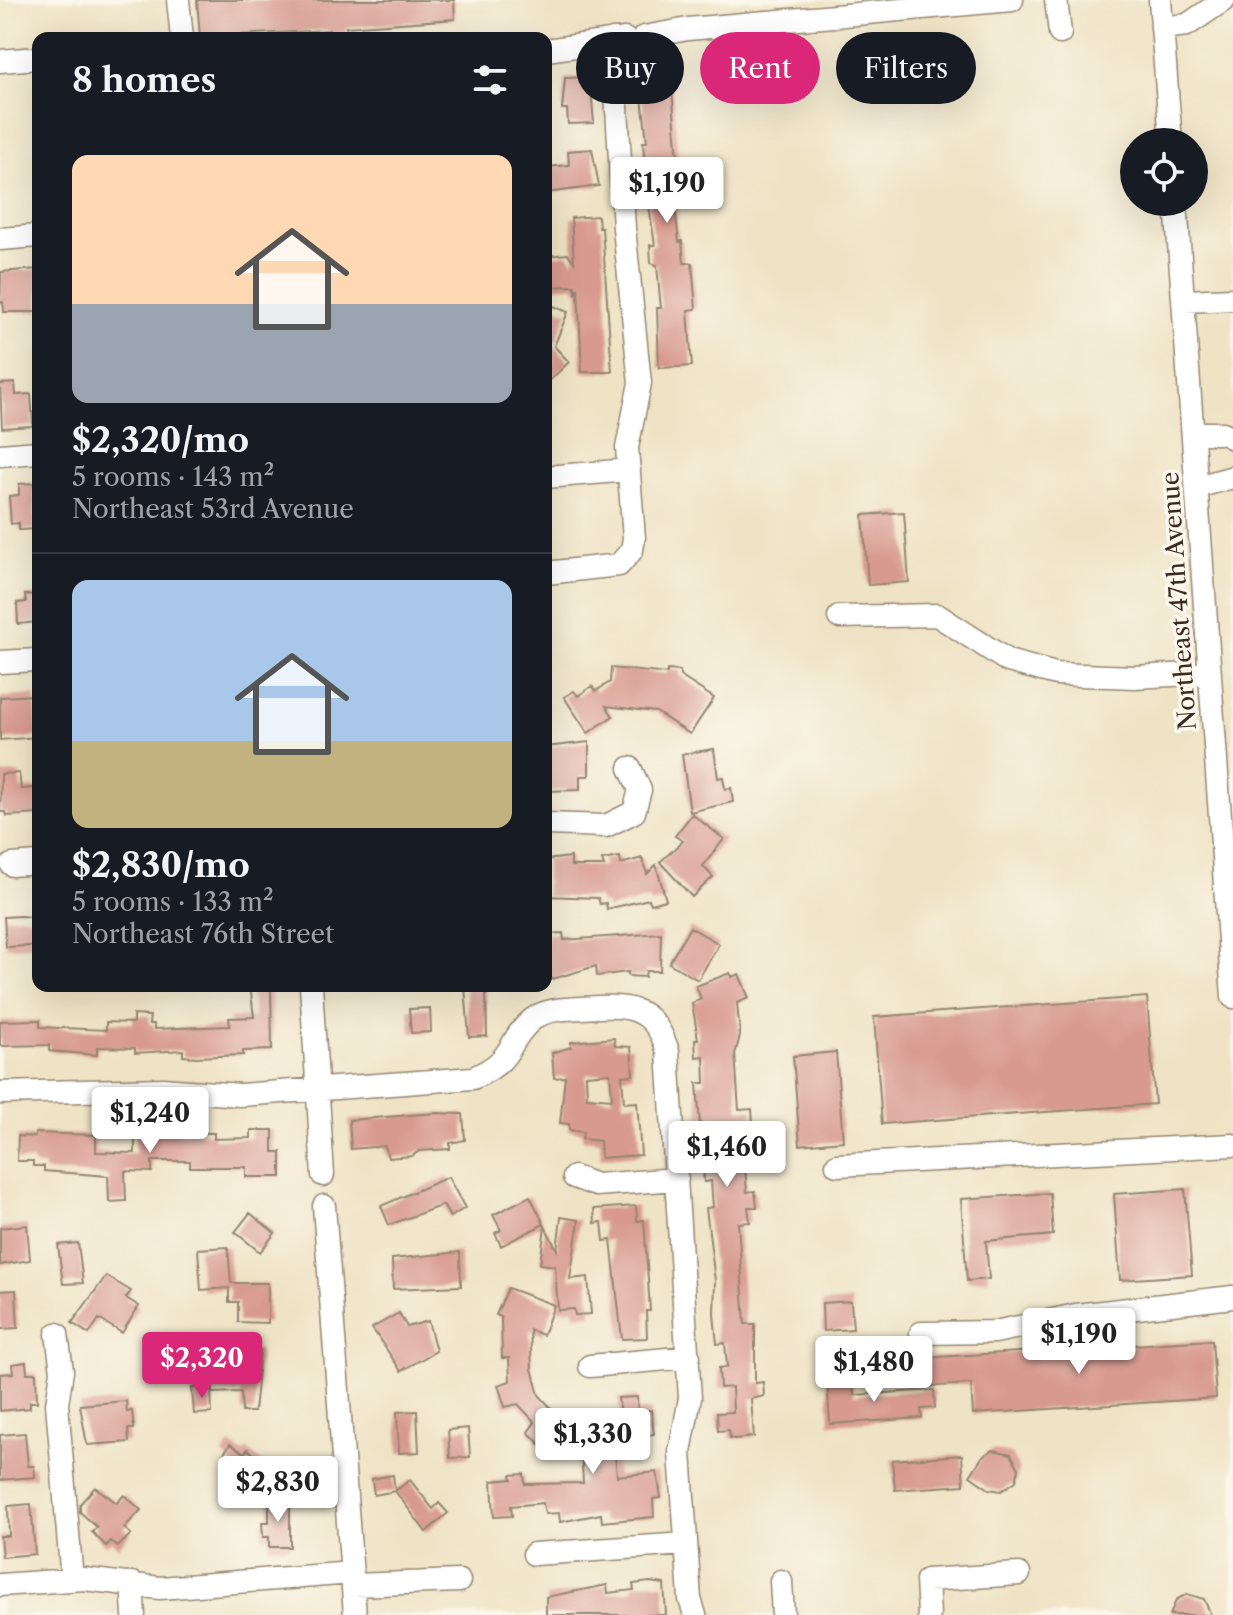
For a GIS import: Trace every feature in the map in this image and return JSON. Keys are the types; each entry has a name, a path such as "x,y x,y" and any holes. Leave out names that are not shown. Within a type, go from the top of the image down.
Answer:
{"street":[{"path":"178,0 181,32"},
{"path":"671,32 1012,0"},
{"path":"1056,0 1060,33"},
{"path":"1160,0 1170,128"},
{"path":"1162,28 1187,25 1224,0"},
{"path":"552,49 576,46"},
{"path":"0,61 32,58"},
{"path":"552,573 607,569 627,558 634,538 629,430 640,399 640,383 624,228 617,104"},
{"name":"Northeast 47th Avenue","path":"1177,216 1233,997"},
{"path":"0,239 32,236"},
{"path":"1184,301 1233,299"},
{"path":"1193,433 1223,433 1233,438"},
{"path":"0,455 32,452"},
{"path":"552,476 629,470"},
{"path":"1197,487 1233,477"},
{"path":"839,617 937,615 1008,661 1056,674 1134,677 1210,673"},
{"path":"0,656 32,659"},
{"path":"552,824 606,826 634,812 640,790 630,768"},
{"path":"12,865 32,863"},
{"path":"311,992 323,1175"},
{"path":"0,1093 163,1089 240,1095 473,1078 502,1062 522,1030 536,1017 556,1009 621,1005 651,1019 663,1034 668,1052 689,1357 690,1398 680,1452 686,1544 695,1615"},
{"path":"837,1165 1233,1145"},
{"path":"574,1177 596,1185 677,1179"},
{"path":"324,1206 355,1615"},
{"path":"921,1333 995,1332 1076,1315 1233,1297"},
{"path":"57,1334 62,1371 57,1404 72,1580"},
{"path":"590,1366 689,1357"},
{"path":"534,1554 686,1544"},
{"path":"929,1615 927,1580 1019,1574"},
{"path":"0,1585 72,1580 132,1583 160,1588 353,1579 459,1581"},
{"path":"781,1581 783,1615"},
{"path":"132,1583 134,1615"}],"building":[{"path":"197,0 454,0 455,19 346,27 347,32 200,32"},
{"path":"565,78 576,78 576,104 592,104 594,123 568,124 567,109 562,109"},
{"path":"643,104 673,104 680,182 684,182 686,202 675,207 684,263 692,263 696,309 688,310 692,366 659,368 657,308 661,308 657,265 651,263 650,245 655,245 647,193 654,193 652,168 645,169 643,142 647,142"},
{"path":"592,149 599,186 552,192 552,166 569,165 568,151"},
{"path":"598,216 599,228 602,228 612,372 582,372 578,288 576,293 575,286 552,287 552,255 568,254 574,262 571,218"},
{"path":"32,269 32,312 4,312 3,302 0,303 1,272"},
{"path":"552,305 568,312 554,346 569,362 552,378"},
{"path":"15,383 16,395 31,394 32,426 2,428 0,384"},
{"path":"32,483 32,529 19,530 19,523 11,524 9,496 19,495 19,484"},
{"path":"904,512 909,582 868,585 863,515"},
{"path":"32,594 32,623 18,624 17,603 26,602 25,595"},
{"path":"611,668 667,674 667,670 680,671 680,676 714,698 690,734 656,712 606,706 613,716 588,733 564,697 574,691 578,696 592,686 596,691 610,682"},
{"path":"32,695 32,737 0,740 0,697"},
{"path":"589,742 589,776 580,776 580,790 552,791 552,746"},
{"path":"714,749 718,778 723,777 725,789 731,788 733,802 690,812 682,754"},
{"path":"19,773 21,789 32,788 32,814 7,816 6,812 0,812 1,774"},
{"path":"692,814 724,839 703,866 713,877 692,897 660,862 683,841 675,836"},
{"path":"571,857 571,866 604,866 602,860 620,857 621,864 642,858 647,874 656,865 666,900 651,904 649,899 607,909 606,903 600,904 598,898 552,896 552,859"},
{"path":"4,917 31,917 32,946 6,947"},
{"path":"690,927 719,944 698,980 669,963"},
{"path":"563,933 564,940 661,933 660,971 646,971 645,977 628,976 628,972 597,976 596,966 552,979 552,934"},
{"path":"730,973 732,977 739,974 749,998 737,1003 740,1036 735,1054 739,1110 752,1109 754,1141 743,1142 747,1192 755,1191 757,1207 748,1207 750,1222 738,1223 745,1324 755,1324 755,1383 763,1382 764,1396 751,1399 754,1437 734,1439 730,1438 729,1430 718,1431 717,1413 733,1412 732,1387 720,1388 719,1368 727,1367 725,1343 717,1344 714,1314 715,1281 706,1208 713,1207 711,1181 704,1182 697,1083 705,1083 704,1056 696,1057 695,1039 698,1039 692,1003 701,999 696,986"},
{"path":"251,992 271,992 272,1050 196,1057 183,1056 183,1050 135,1053 135,1048 97,1047 97,1055 49,1051 49,1045 0,1046 0,1021 40,1020 40,1027 106,1030 106,1022 133,1023 133,1015 150,1016 149,1024 154,1024 154,1029 230,1026 229,1018 254,1017"},
{"path":"465,992 486,992 487,1036 469,1037"},
{"path":"1147,997 1155,1104 882,1124 874,1017"},
{"path":"430,1008 431,1032 411,1033 409,1009"},
{"path":"614,1038 615,1046 631,1047 633,1075 622,1076 624,1103 637,1102 641,1155 601,1158 600,1141 582,1139 583,1132 569,1130 569,1124 560,1123 565,1077 554,1078 552,1053 571,1047 571,1042","holes":["610,1073 612,1099 587,1097 586,1075"]},
{"path":"836,1052 843,1141 800,1145 793,1056"},
{"path":"436,1113 463,1114 465,1140 450,1143 450,1149 419,1151 412,1156 388,1158 385,1146 351,1149 349,1120"},
{"path":"251,1130 273,1130 273,1152 281,1152 281,1177 246,1177 246,1167 190,1167 190,1161 152,1161 152,1172 125,1171 126,1201 109,1202 108,1176 44,1171 44,1166 33,1166 33,1161 17,1161 18,1136 35,1137 35,1133 96,1135 96,1152 135,1153 135,1132 214,1133 214,1139 251,1138"},
{"path":"448,1177 465,1208 450,1217 443,1205 389,1225 381,1206"},
{"path":"1185,1189 1192,1275 1120,1280 1114,1194"},
{"path":"1050,1193 1053,1235 986,1241 989,1279 967,1281 961,1199"},
{"path":"530,1196 544,1224 501,1246 495,1233 501,1230 493,1215"},
{"path":"636,1206 637,1221 644,1220 650,1311 646,1311 647,1338 622,1339 611,1240 604,1241 602,1222 595,1223 594,1209"},
{"path":"250,1213 275,1233 260,1252 235,1232"},
{"path":"561,1217 579,1220 570,1279 588,1277 591,1314 575,1315 574,1309 558,1310 555,1266 540,1264 545,1226 557,1250"},
{"path":"27,1225 30,1260 0,1265 0,1228"},
{"path":"78,1243 83,1283 63,1284 58,1245"},
{"path":"228,1247 231,1283 268,1283 268,1323 238,1322 238,1302 229,1302 229,1288 201,1290 198,1249"},
{"path":"460,1252 461,1286 393,1289 392,1259"},
{"path":"106,1276 131,1291 126,1298 139,1306 122,1333 99,1319 89,1334 72,1323"},
{"path":"508,1288 554,1305 543,1335 530,1330 532,1369 539,1395 568,1426 544,1448 528,1432 535,1422 518,1404 505,1407 498,1385 510,1381 509,1358 502,1358 501,1317 496,1315"},
{"path":"16,1290 18,1328 0,1329 0,1291"},
{"path":"851,1301 853,1329 823,1331 822,1303"},
{"path":"399,1313 407,1327 428,1321 436,1351 401,1371 372,1328"},
{"path":"1212,1340 1216,1398 973,1414 971,1384 922,1387 921,1358"},
{"path":"260,1350 254,1412 242,1412 241,1392 213,1393 211,1352"},
{"path":"26,1362 27,1373 36,1373 37,1402 30,1402 30,1408 0,1411 0,1374 13,1373 12,1364"},
{"path":"852,1378 854,1395 934,1390 935,1408 921,1409 922,1418 830,1424 827,1380"},
{"path":"211,1387 212,1413 194,1414 192,1388"},
{"path":"637,1397 638,1411 651,1410 654,1434 614,1440 617,1476 657,1472 661,1498 653,1499 654,1517 602,1522 601,1514 560,1522 559,1513 545,1514 543,1503 511,1506 512,1516 494,1517 492,1481 524,1474 525,1484 583,1483 580,1425 595,1424 594,1416 620,1414 618,1398"},
{"path":"126,1401 127,1412 132,1411 134,1429 128,1429 129,1442 87,1445 80,1405"},
{"path":"417,1411 419,1452 399,1453 397,1412"},
{"path":"468,1428 470,1457 450,1458 448,1430"},
{"path":"25,1433 28,1466 34,1466 35,1477 0,1480 0,1435"},
{"path":"230,1444 244,1453 248,1449 263,1463 250,1479 223,1455"},
{"path":"993,1450 1011,1454 1019,1469 1016,1481 1001,1491 989,1489 970,1476 983,1456"},
{"path":"962,1455 964,1485 895,1490 892,1460"},
{"path":"393,1475 395,1491 374,1495 372,1479"},
{"path":"410,1480 433,1509 439,1503 448,1513 426,1532 395,1491"},
{"path":"95,1487 117,1503 124,1495 141,1510 124,1528 131,1534 118,1547 111,1541 106,1546 92,1532 97,1527 80,1512 80,1504"},
{"path":"269,1499 290,1499 290,1547 269,1547 269,1537 263,1537 262,1522 269,1522"},
{"path":"31,1504 35,1554 2,1557 0,1536 9,1536 8,1506"},
{"path":"633,1584 664,1584 666,1615 546,1615 546,1597 607,1585 608,1593 634,1590"},
{"path":"1187,1594 1204,1599 1211,1615 1170,1615 1176,1600"}]}
